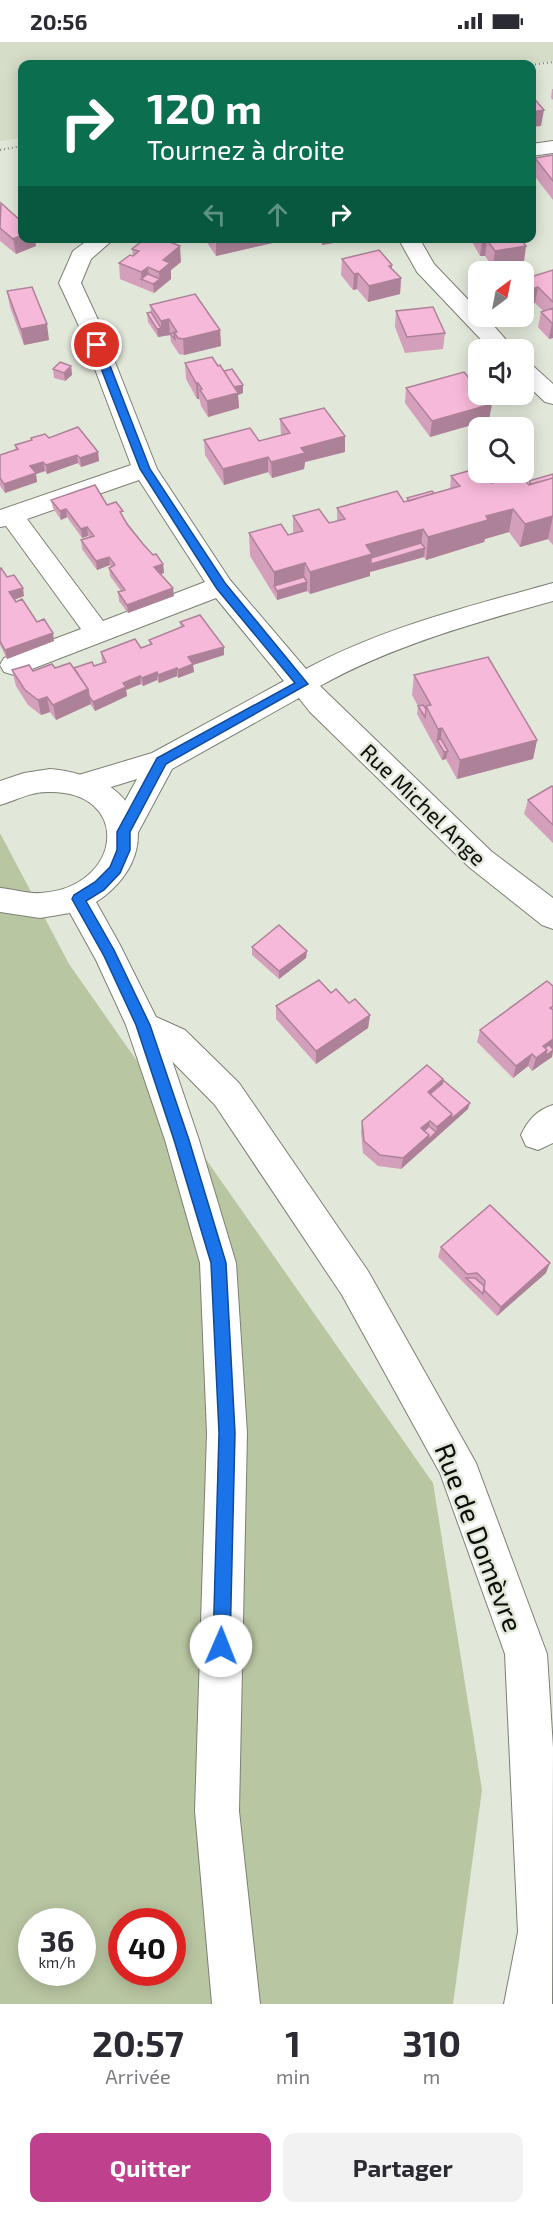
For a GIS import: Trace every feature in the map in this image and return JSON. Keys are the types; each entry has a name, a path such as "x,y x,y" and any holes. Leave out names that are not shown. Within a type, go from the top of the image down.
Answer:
{"street":[{"path":"536,149 553,147"},
{"name":"Rue Michel Ange","path":"98,243 81,256 70,283 89,324 145,469 221,586 320,705 480,859 553,916"},
{"path":"411,243 425,267 494,339"},
{"path":"534,379 553,397"},
{"path":"98,633 5,517 145,469"},
{"path":"14,665 221,586"},
{"path":"82,785 162,761 345,660 469,615 553,592"},
{"path":"123,832 162,761"},
{"path":"0,900 21,906 41,906 78,899 99,886 115,870 124,850 123,832 117,812 103,796 82,785 58,780 2,787"},
{"path":"78,899 110,954 143,1025 182,1140 219,1263 227,1433 217,1811 237,2004"},
{"name":"Rue de Domèvre","path":"143,1025 173,1040 227,1094 355,1283 456,1463 526,1654 541,1932 528,2004"}],"path":[{"path":"536,64 553,62"},
{"path":"0,150 18,147"}],"shaded area":[{"path":"0,42 553,42 553,61 536,63 536,60 18,60 18,139 0,141"}],"green space":[{"path":"0,833 69,964 433,1483 482,1790 453,2004 0,2004"}],"building":[{"path":"536,101 544,110 536,111"},
{"path":"553,155 553,181 536,159"},
{"path":"1,203 18,218 18,237 13,239 0,228"},
{"path":"140,243 172,243 180,246 163,260 170,263 159,272 148,267 141,272 119,263 139,251 132,249"},
{"path":"489,243 524,243 526,246 495,251"},
{"path":"379,250 392,265 389,266 401,278 369,286 358,273 354,274 342,259"},
{"path":"553,270 553,302 538,287 534,288 534,276"},
{"path":"148,274 160,279 153,284 141,279"},
{"path":"32,287 47,324 21,329 7,291"},
{"path":"195,294 220,330 183,339 178,338 169,319 161,321 150,305"},
{"path":"433,307 445,333 407,337 396,311"},
{"path":"553,308 553,323 552,323 541,312"},
{"path":"151,312 161,328 157,329 147,313"},
{"path":"212,357 218,366 220,365 238,393 207,401 185,363"},
{"path":"60,362 71,366 64,373 53,369"},
{"path":"232,369 243,385 234,387 224,371"},
{"path":"464,372 468,377 468,405 488,405 432,421 406,388"},
{"path":"324,408 345,436 301,448 305,453 271,462 268,457 223,469 204,440 250,428 259,441 290,433 280,419"},
{"path":"78,427 98,452 80,458 77,455 46,465 43,462 30,466 36,473 4,484 0,478 0,455 18,449 15,445 32,440 31,438 45,434 49,438"},
{"path":"468,471 468,483 527,483 529,485 553,478 553,516 525,524 513,509 486,516 488,520 428,537 423,529 366,545 372,554 310,572 305,563 274,572 249,533 281,524 288,535 303,531 293,516 319,509 329,523 345,519 337,508 397,491 404,502 460,486 451,476"},
{"path":"553,474 553,478 531,484 534,483 534,480"},
{"path":"95,485 107,505 116,502 123,511 120,512 127,524 153,555 156,554 163,564 154,567 173,588 127,605 118,592 125,590 109,568 115,565 109,557 96,561 81,540 94,536 87,527 81,529 66,509 60,511 51,500"},
{"path":"432,491 434,493 409,501 407,498"},
{"path":"421,543 425,548 371,564 371,558"},
{"path":"1,568 7,577 14,575 23,588 9,592 16,602 22,599 37,622 44,619 53,633 5,650 0,641"},
{"path":"304,577 307,582 277,591 274,586"},
{"path":"200,615 224,647 188,657 193,664 178,670 177,668 158,675 157,672 142,678 140,676 123,683 126,687 93,702 88,689 74,668 92,662 94,666 106,662 101,652 135,639 141,648 152,644 149,640 184,626 180,622"},
{"path":"488,657 537,740 460,760 442,728 438,729 426,706 431,705 414,675"},
{"path":"70,663 88,689 53,705 47,697 38,700 25,690 12,670 29,665 33,671 52,664 55,668"},
{"path":"423,705 426,709 425,717 418,706"},
{"path":"441,739 448,751 444,752 437,740"},
{"path":"553,787 553,825 528,800"},
{"path":"279,925 307,951 279,971 252,947"},
{"path":"319,980 331,993 336,989 349,1003 355,999 370,1015 316,1051 276,1006"},
{"path":"547,981 553,986 553,1006 550,1008 553,1010 553,1039 543,1046 547,1050 536,1058 532,1054 516,1066 480,1030"},
{"path":"549,1045 553,1050 545,1056 547,1050 545,1048"},
{"path":"427,1065 443,1079 428,1092 452,1114 437,1127 430,1121 421,1128 429,1135 403,1158 380,1155 364,1141 362,1121"},
{"path":"443,1080 470,1103 451,1119 452,1114 430,1094 442,1084"},
{"path":"429,1126 436,1132 428,1140 429,1135 424,1131"},
{"path":"490,1205 550,1263 501,1307 484,1290 485,1281 477,1273 467,1274 441,1247"},
{"path":"466,1278 475,1278 484,1286 483,1294"}],"route":[{"path":"97,345 145,469 221,586 302,684 162,761 123,832 124,850 115,870 99,886 78,899 110,954 143,1025 182,1140 219,1263 227,1433 221,1646"}]}
